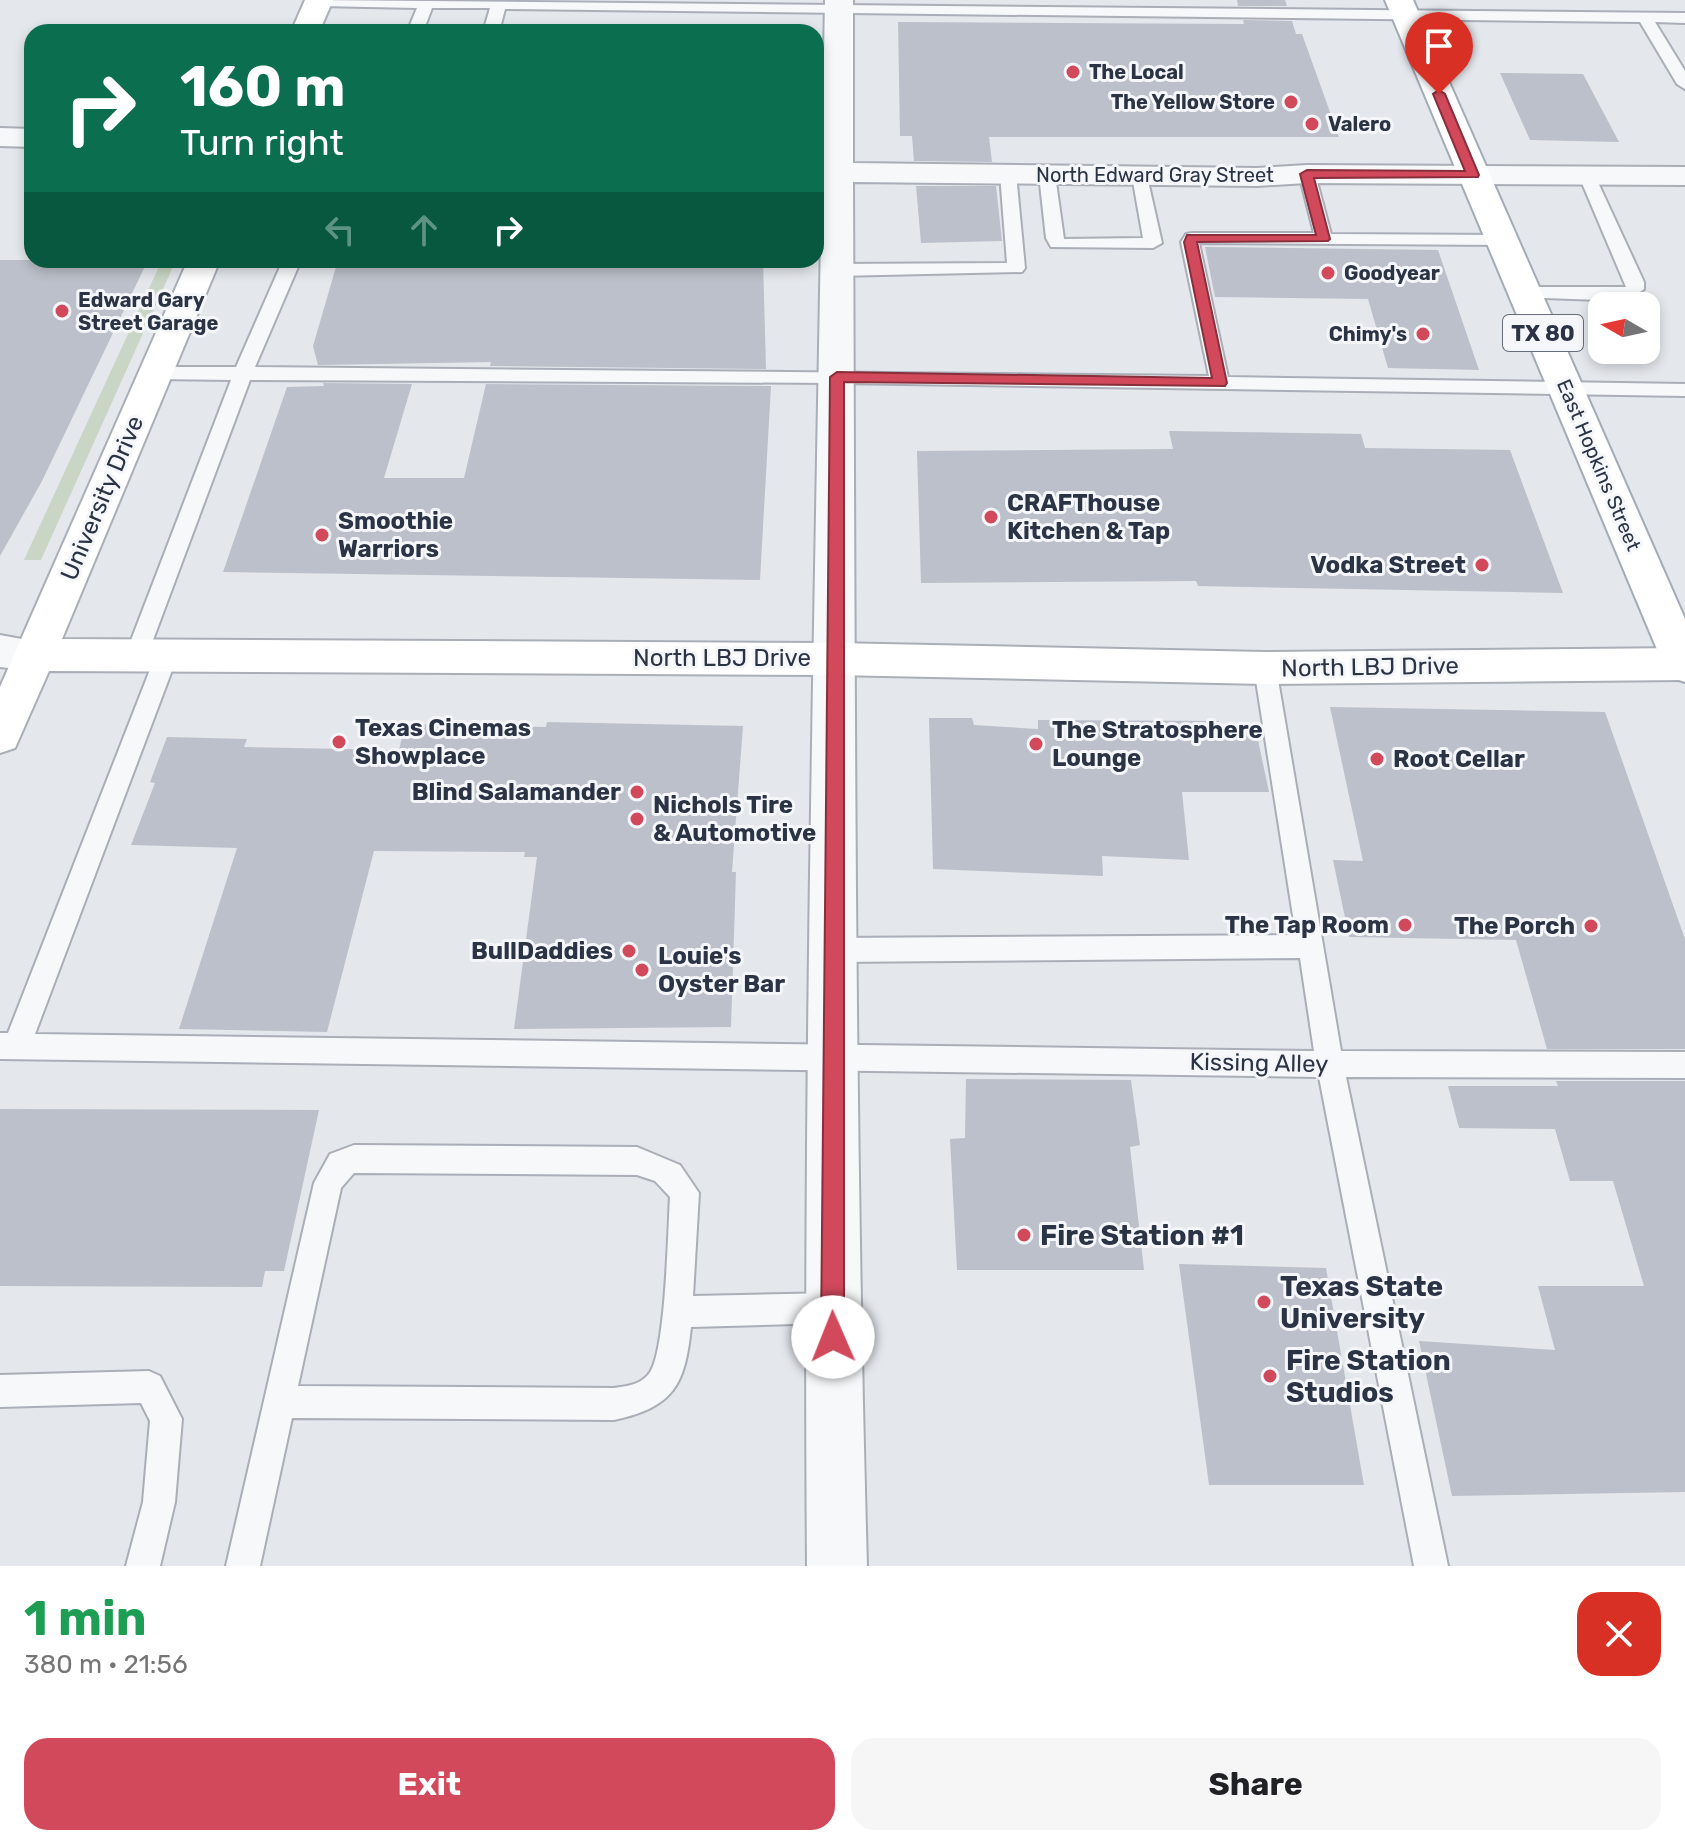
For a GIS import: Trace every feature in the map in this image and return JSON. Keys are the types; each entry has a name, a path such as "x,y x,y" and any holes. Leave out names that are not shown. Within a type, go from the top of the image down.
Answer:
{"main road":[{"path":"309,24 319,1"},
{"name":"East Hopkins Street","path":"1403,8 1685,665"},
{"name":"University Drive","path":"0,736 17,653 156,373 201,268"},
{"name":"North LBJ Drive","path":"17,653 151,657 834,659 1265,668 1685,665"}],"street":[{"path":"837,1566 832,1308 832,950 837,377 836,270 827,172 839,4"},
{"path":"0,137 24,138"},
{"path":"0,161 24,162"},
{"name":"North Edward Gray Street","path":"827,172 1257,177 1307,174 1685,176"}],"lane":[{"path":"319,1 1403,8 1685,18"},
{"path":"418,24 426,3"},
{"path":"493,24 499,4"},
{"path":"1645,18 1685,84"},
{"path":"836,270 1016,268 1008,174"},
{"path":"1307,174 1324,239"},
{"path":"1047,175 1055,238 1057,243 1064,244 1153,243 1140,176"},
{"path":"1526,293 1627,295 1635,289 1635,282 1587,176"},
{"path":"1220,383 1190,242 1192,238 1504,240"},
{"path":"9,1046 151,657 243,373 289,268"},
{"path":"156,373 837,377 1685,390"},
{"path":"1265,668 1330,1064 1431,1566"},
{"path":"832,950 1309,946"},
{"name":"Kissing Alley","path":"9,1046 1330,1064 1685,1065"},
{"path":"243,1566 328,1183 340,1164 354,1159 637,1161 659,1166 675,1179 685,1193 672,1361 662,1385 643,1400 614,1404 281,1402"},
{"path":"677,1312 832,1308"},
{"path":"0,1391 149,1387 166,1419 159,1502 143,1566"}],"green space":[{"path":"158,268 172,268 41,560 24,560"}],"building":[{"path":"1237,0 1285,0 1287,6 1238,6"},
{"name":"The Local","path":"1243,20 1292,21 1296,34 1302,34 1339,137 989,137 992,162 914,161 912,136 900,136 898,22 1244,24"},
{"path":"1500,73 1583,74 1619,142 1530,140"},
{"path":"916,186 996,186 1002,241 921,243"},
{"name":"Goodyear","path":"1205,247 1438,250 1479,370 1388,368 1368,299 1215,297"},
{"name":"Edward Gary Street Garage","path":"0,260 24,260 24,268 144,268 42,481 0,556"},
{"path":"336,268 763,268 766,369 490,366 491,362 318,365 313,346"},
{"path":"323,383 412,384 384,478 464,478 486,384 771,386 760,580 223,572 287,387 324,386"},
{"path":"1169,431 1361,434 1365,448 1510,450 1563,593 1198,586 1196,581 921,583 917,451 1173,449"},
{"path":"1330,707 1605,712 1685,939 1685,1049 1547,1049 1516,940 1349,937 1333,860 1363,861"},
{"path":"929,718 972,718 974,725 1038,729 1038,720 1219,721 1220,726 1255,726 1269,792 1182,792 1189,860 1102,856 1103,876 933,869"},
{"path":"547,722 743,726 732,872 736,872 731,1027 514,1029 537,857 524,857 525,852 374,851 327,1032 179,1029 237,848 131,845 155,783 150,782 167,737 247,739 244,747 399,750 405,724 546,727"},
{"path":"966,1079 1131,1080 1140,1145 1130,1147 1144,1270 957,1270 950,1139 965,1138"},
{"path":"1556,1081 1685,1081 1685,1492 1452,1496 1419,1341 1555,1350 1538,1286 1644,1286 1613,1181 1570,1181 1555,1129 1459,1128 1448,1086 1558,1086"},
{"path":"0,1109 319,1110 284,1271 265,1271 262,1287 0,1286"},
{"name":"Fire Station Studios","path":"1179,1264 1326,1268 1364,1485 1209,1485"}],"place":[{"name":"The Local","path":"1073,72"},
{"name":"The Yellow Store","path":"1291,102"},
{"name":"Valero","path":"1312,124"},
{"name":"Goodyear","path":"1328,273"},
{"name":"Edward Gary Street Garage","path":"62,311"},
{"name":"Chimy's","path":"1423,334"},
{"name":"CRAFThouse Kitchen & Tap","path":"991,517"},
{"name":"Smoothie Warriors","path":"322,535"},
{"name":"Vodka Street","path":"1482,565"},
{"name":"Texas Cinemas Showplace","path":"339,742"},
{"name":"The Stratosphere Lounge","path":"1036,744"},
{"name":"Root Cellar","path":"1377,759"},
{"name":"Blind Salamander","path":"637,792"},
{"name":"Nichols Tire & Automotive","path":"637,819"},
{"name":"The Tap Room","path":"1405,925"},
{"name":"The Porch","path":"1591,926"},
{"name":"BullDaddies","path":"629,951"},
{"name":"Louie's Oyster Bar","path":"642,970"},
{"name":"Fire Station #1","path":"1024,1235"},
{"name":"Texas State University","path":"1264,1302"},
{"name":"Fire Station Studios","path":"1270,1376"}],"route":[{"path":"833,1337 832,950 837,377 1220,383 1190,242 1192,238 1324,239 1307,174 1473,175 1439,94"}]}
